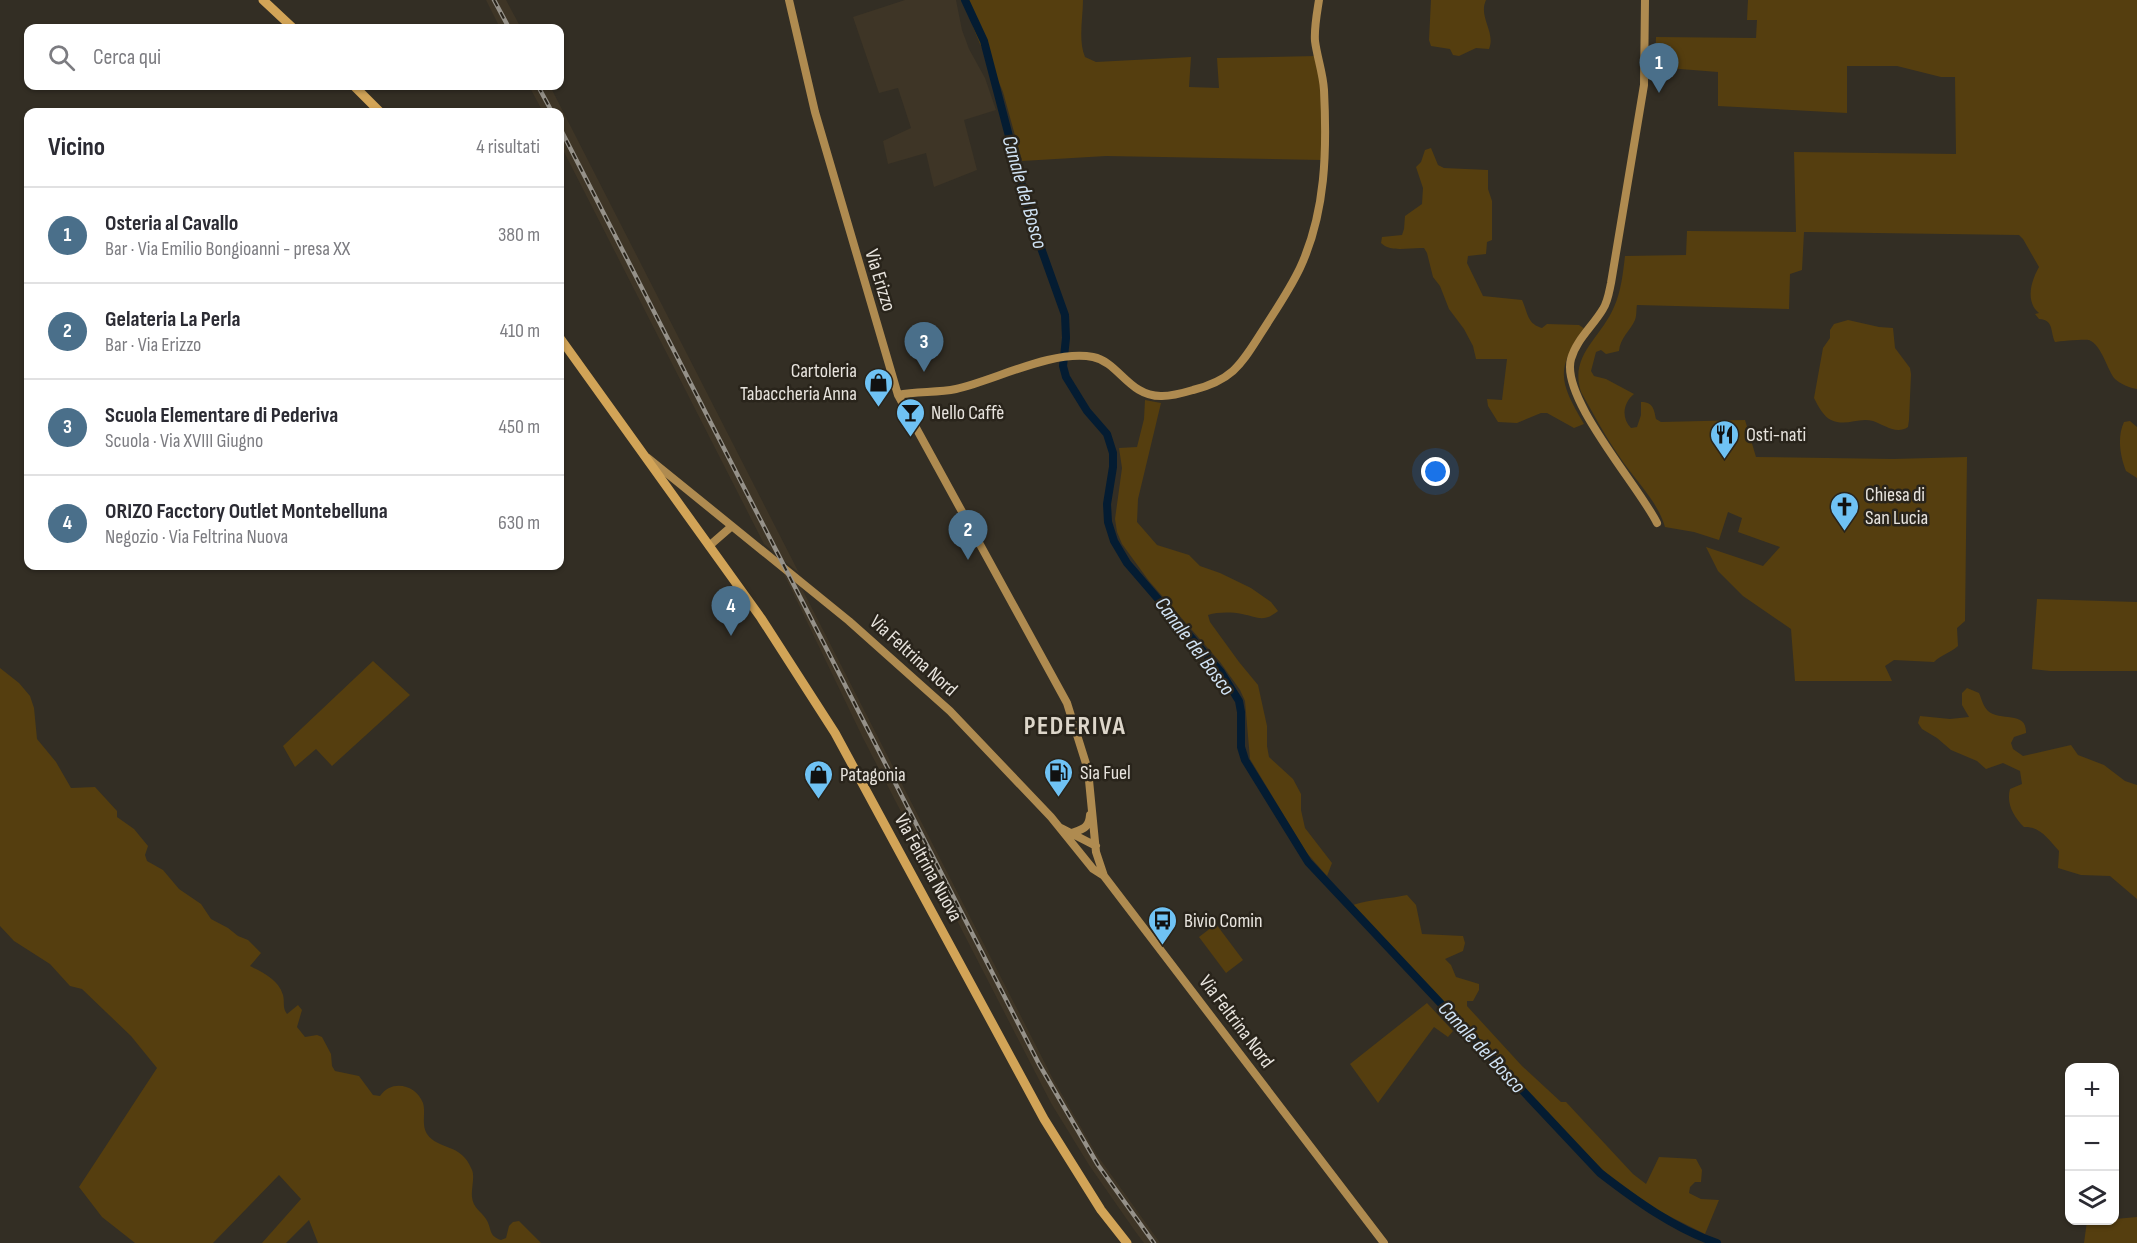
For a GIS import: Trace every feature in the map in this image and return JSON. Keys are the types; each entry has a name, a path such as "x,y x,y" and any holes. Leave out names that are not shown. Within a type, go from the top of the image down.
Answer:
{"main road":[{"path":"263,0 289,24"},
{"name":"Via Erizzo","path":"789,0 814,112 898,395 1067,703 1088,770 1096,849 1104,876"},
{"path":"898,395 940,392 958,388 1071,356 1085,356 1104,361 1133,387 1149,395 1184,393 1222,381 1233,372 1300,267 1321,202 1325,105 1324,84 1315,40 1319,0"},
{"path":"1645,0 1643,94 1611,283 1603,309 1576,347 1570,366 1570,378 1577,398 1611,455 1644,500 1657,523"},
{"path":"358,90 376,108"},
{"name":"Via Feltrina Nord","path":"564,344 646,457 849,621 950,711 1058,826 1093,869 1104,876 1384,1243"},
{"name":"Via Feltrina Nuova","path":"646,457 774,638 835,733 1044,1119 1101,1210 1127,1243"},
{"path":"709,546 732,526"},
{"path":"1072,833 1090,824 1092,805"},
{"name":"Via Feltrina Nord","path":"1058,826 1096,849"},
{"path":"1079,853 1096,849"}],"shaded area":[{"path":"486,0 506,0 519,24 498,24"},
{"path":"905,0 956,0 962,30 969,49 985,78 996,110 964,120 977,170 934,187 926,153 888,164 883,141 911,128 898,88 879,93 853,17"},
{"path":"968,0 1083,0 1081,36 1085,57 1096,62 1191,57 1189,87 1219,88 1217,58 1317,56 1322,91 1322,160 1106,156 1022,161 1003,92 973,27"},
{"path":"1431,0 1486,0 1484,12 1491,43 1489,49 1476,48 1459,56 1453,55 1450,49 1431,46 1429,40"},
{"path":"1748,0 2137,0 2137,389 2125,386 2115,379 2101,352 2089,340 2055,342 2047,321 2039,319 2035,314 2039,313 2032,303 2031,291 2039,267 2019,235 1804,232 1802,270 1790,274 1789,309 1637,305 1635,320 1623,338 1619,351 1606,354 1601,350 1596,352 1591,371 1594,376 1606,379 1634,394 1627,402 1625,411 1626,420 1631,428 1637,427 1641,415 1641,402 1645,402 1652,407 1656,419 1661,422 1745,420 1756,457 1893,459 1967,457 1965,621 1957,628 1958,646 1934,662 1894,660 1885,666 1892,681 1795,681 1791,629 1743,596 1718,571 1706,547 1763,566 1780,547 1738,532 1742,518 1728,512 1719,540 1694,532 1665,527 1657,508 1625,465 1599,424 1581,392 1578,379 1583,357 1616,301 1625,256 1686,255 1687,231 1796,232 1794,152 1956,154 1955,77 1941,77 1897,66 1847,66 1847,113 1718,106 1718,72 1655,67 1656,37 1756,38 1757,20 1747,20"},
{"path":"531,90 552,90 561,108 541,108"},
{"path":"564,113 799,573 764,544 564,152"},
{"path":"1431,148 1438,165 1444,168 1488,170 1488,189 1492,201 1492,240 1487,242 1486,254 1468,256 1467,263 1483,296 1522,300 1533,324 1542,328 1547,324 1579,325 1585,329 1568,355 1564,376 1570,397 1584,424 1574,428 1547,413 1541,413 1517,423 1498,422 1488,406 1487,399 1502,400 1507,359 1476,359 1473,346 1449,309 1440,286 1433,277 1424,248 1395,249 1381,243 1382,237 1402,235 1405,216 1422,204 1423,188 1416,167 1421,162 1425,150"},
{"path":"1848,320 1893,328 1895,348 1910,368 1911,374 1908,427 1895,430 1868,420 1836,422 1826,416 1817,404 1814,398 1823,348 1830,338 1830,330 1834,324"},
{"path":"1145,400 1161,403 1138,499 1137,522 1157,545 1189,555 1200,566 1251,588 1271,602 1278,611 1264,618 1229,613 1208,615 1210,622 1258,685 1267,726 1269,757 1293,779 1301,794 1301,810 1305,828 1332,863 1327,876 1306,852 1250,759 1245,701 1240,690 1220,662 1149,581 1122,544 1117,532 1115,519 1122,468 1119,448 1137,447 1144,419"},
{"path":"2130,421 2137,427 2137,478 2126,471 2121,453 2122,428 2124,422"},
{"path":"782,570 800,585 1053,1079 1097,1155 1160,1243 1144,1243 1089,1165 1051,1103 863,738"},
{"path":"2037,599 2137,602 2137,671 2032,669"},
{"path":"373,661 410,695 332,766 316,749 295,767 283,746"},
{"path":"0,668 19,683 30,696 34,708 37,739 56,762 71,788 95,787 117,811 117,817 134,829 148,846 145,855 147,861 163,870 179,889 201,904 211,919 248,940 261,953 250,966 270,977 278,985 283,995 287,1014 298,1005 302,1010 297,1027 305,1037 317,1035 322,1037 331,1054 335,1071 359,1076 373,1095 380,1096 390,1087 397,1086 409,1088 415,1092 423,1103 424,1127 427,1134 438,1143 462,1155 467,1161 473,1173 473,1201 488,1222 494,1236 501,1240 506,1238 509,1226 519,1221 541,1243 318,1243 309,1220 286,1243 262,1243 301,1199 279,1175 213,1243 135,1243 102,1217 79,1187 157,1068 131,1036 82,989 70,986 50,964 14,941 0,926"},
{"path":"1967,688 1979,693 1985,707 1993,714 2022,721 2026,733 2014,737 2011,743 2013,749 2023,756 2071,745 2078,755 2104,765 2125,781 2137,785 2137,899 2110,876 2081,875 2058,868 2059,851 2039,831 2024,827 2012,810 2009,800 2010,789 2022,784 2020,771 2003,763 1986,769 1977,761 1951,750 1922,729 1918,723 1920,716 1950,719 1969,717 1962,705 1962,693"},
{"path":"1407,895 1416,905 1422,934 1463,936 1465,943 1463,951 1445,959 1451,965 1456,977 1479,984 1479,990 1473,1001 1467,1001 1467,1006 1522,1066 1561,1102 1566,1102 1633,1174 1646,1184 1659,1157 1696,1159 1702,1170 1701,1182 1695,1182 1690,1187 1689,1193 1701,1199 1719,1200 1705,1234 1655,1209 1618,1185 1468,1030 1353,905"},
{"path":"1216,924 1243,960 1226,973 1199,937"},
{"path":"1427,1003 1453,1031 1448,1037 1434,1027 1378,1103 1350,1064"},
{"path":"2137,1217 2137,1243 2084,1243 2086,1225 2119,1225 2119,1219"}],"waterway":[{"name":"Canale del Bosco","path":"965,0 984,41 1031,220 1065,315 1066,338 1063,366 1066,377 1087,411 1107,434 1113,453 1107,504 1108,522 1114,541 1127,563 1221,672 1239,701 1241,747 1245,760 1308,862 1600,1173 1671,1222 1717,1243"}],"railway":[{"path":"494,0 507,24"},
{"path":"540,90 550,108"},
{"path":"564,136 1039,1064 1098,1165 1154,1243"}],"place":[{"name":"Osteria al Cavallo","path":"1659,93"},
{"name":"Scuola Elementare di Pederiva","path":"924,372"},
{"name":"Cartoleria Tabaccheria Anna","path":"878,408"},
{"name":"Nello Caffè","path":"910,438"},
{"name":"Osti-nati","path":"1725,460"},
{"name":"Chiesa di San Lucia","path":"1844,532"},
{"name":"Gelateria La Perla","path":"968,560"},
{"name":"ORIZO Facctory Outlet Montebelluna","path":"731,636"},
{"name":"Sia Fuel","path":"1059,798"},
{"name":"Patagonia","path":"819,800"},
{"name":"Bivio Comin","path":"1163,946"}],"district":[{"name":"PEDERIVA","path":"1075,725"}]}
